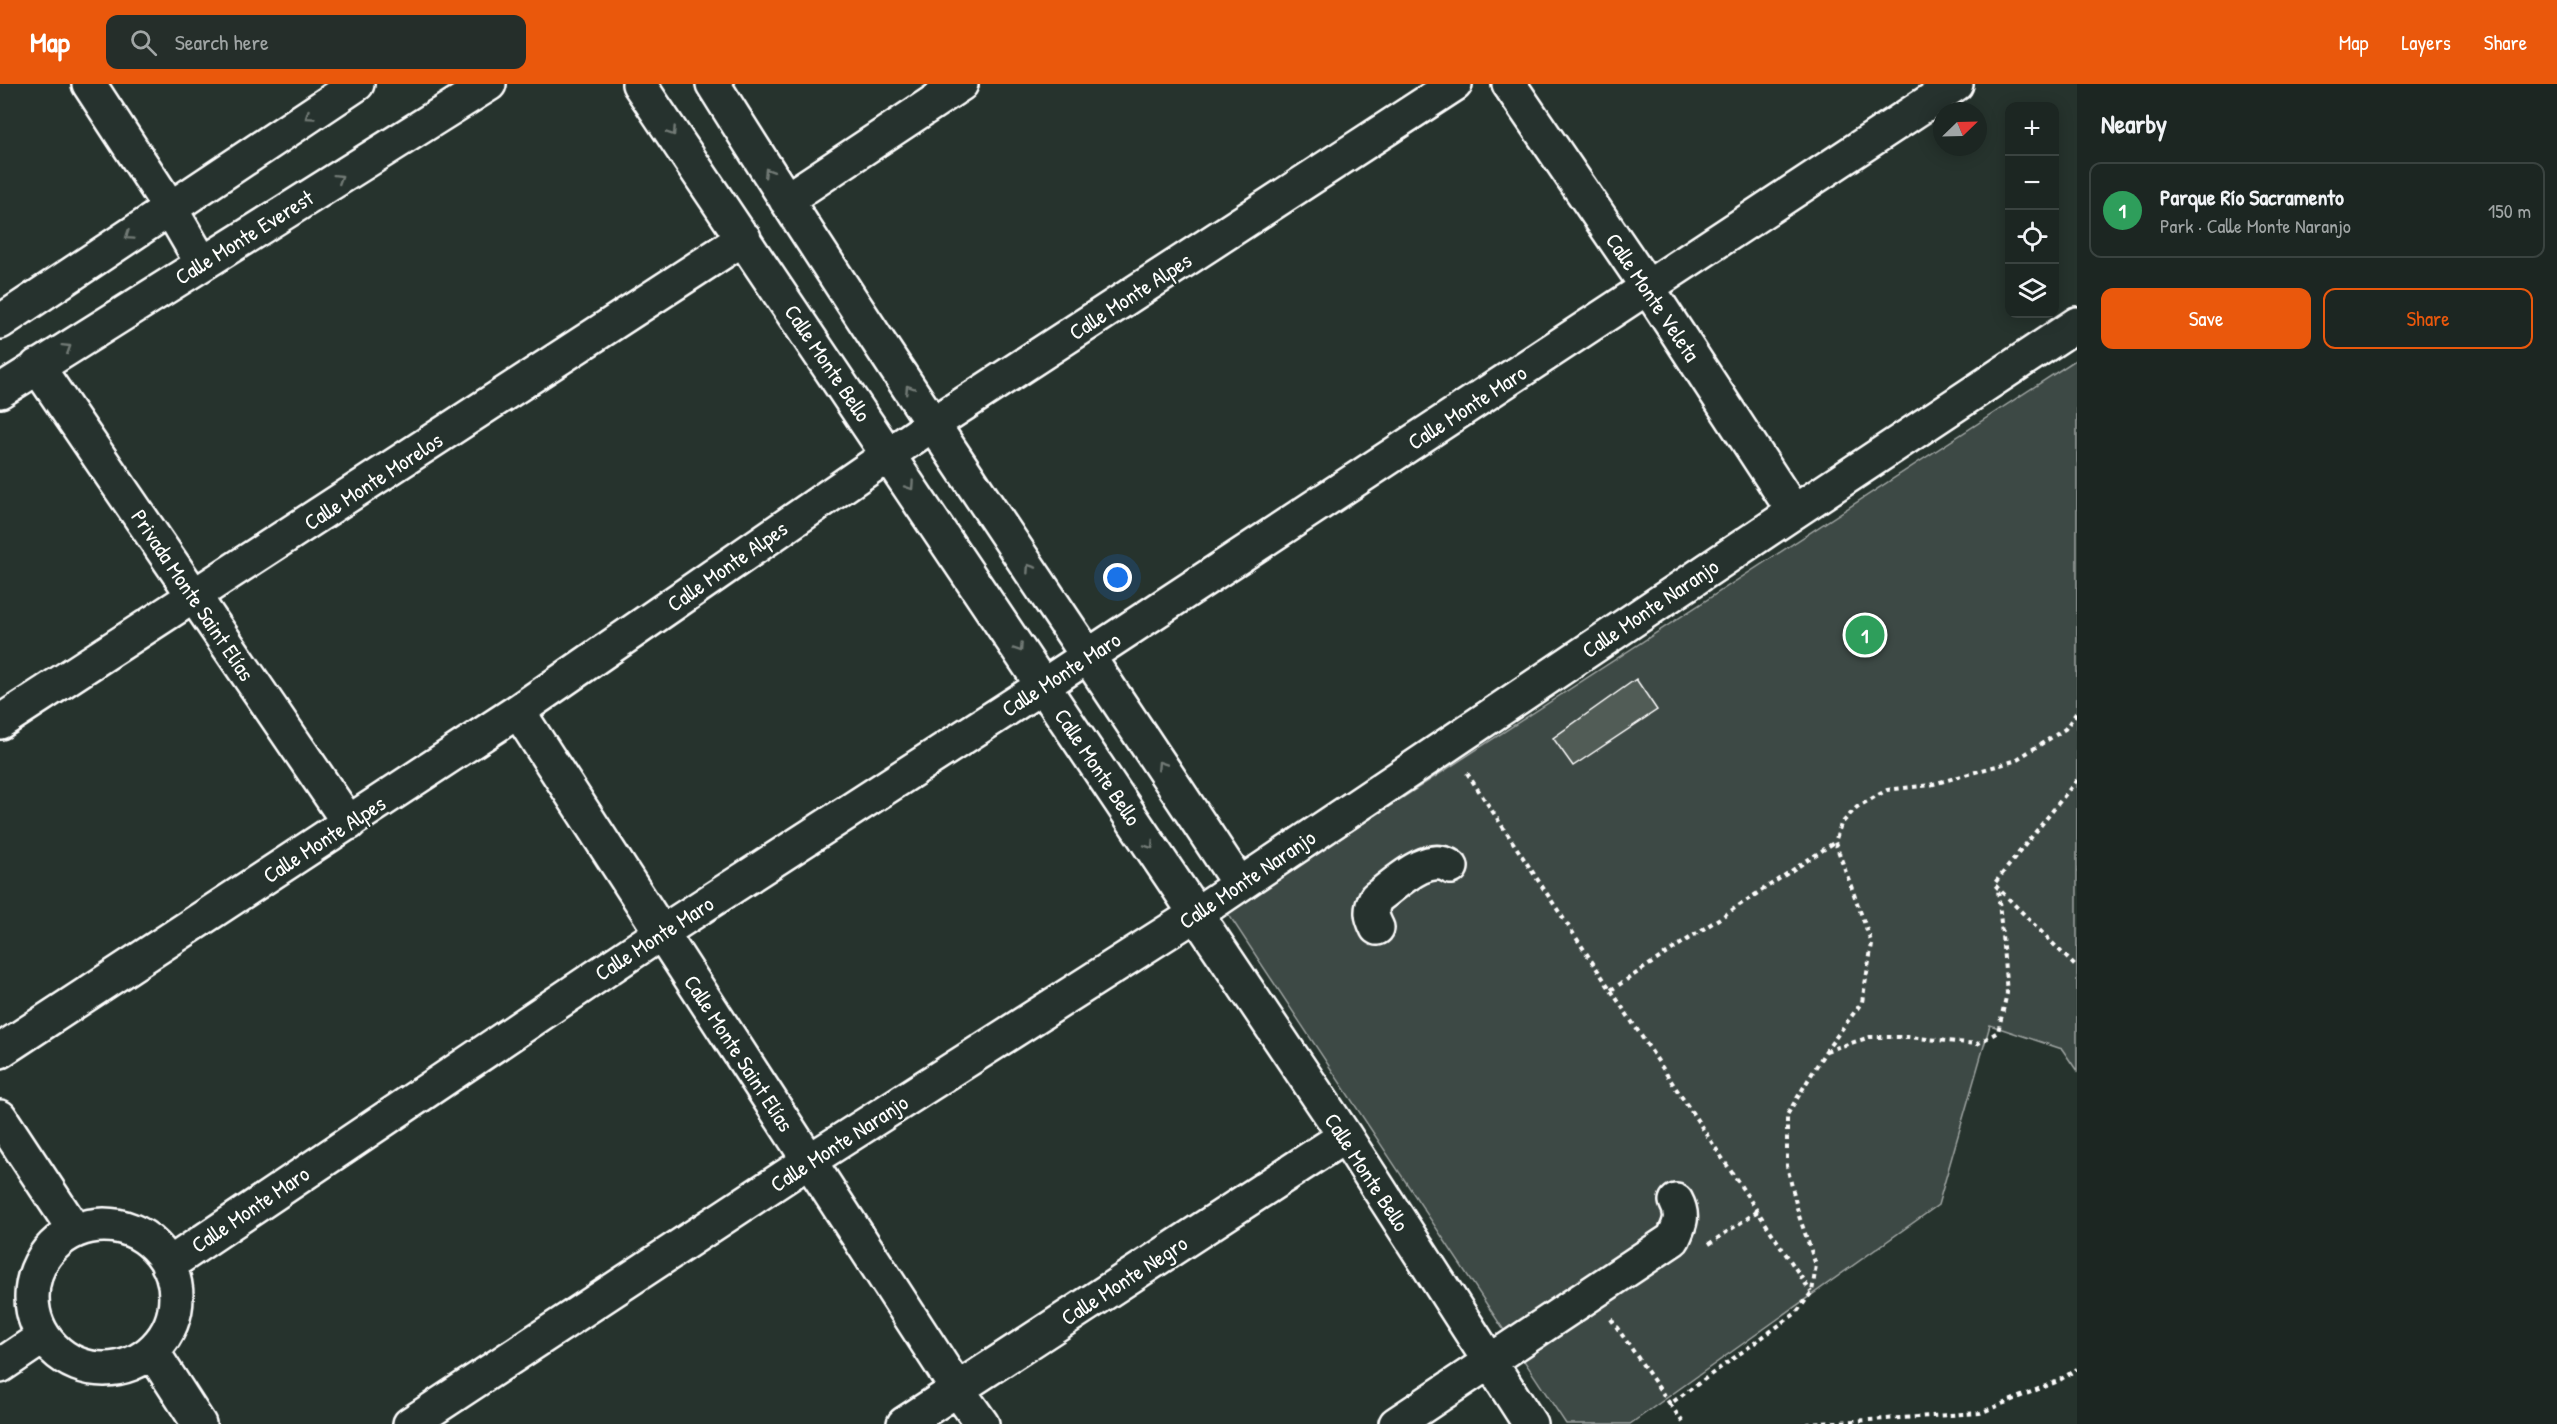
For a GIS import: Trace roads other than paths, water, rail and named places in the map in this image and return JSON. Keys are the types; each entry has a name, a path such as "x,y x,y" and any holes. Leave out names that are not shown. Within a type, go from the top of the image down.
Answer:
{"street":[{"path":"89,84 170,208 202,263"},
{"path":"0,322 357,84"},
{"name":"Calle Monte Everest","path":"0,391 489,84"},
{"name":"Calle Monte Bello","path":"639,84 889,453 1345,1136 1530,1424"},
{"path":"713,84 933,424 1090,655 1239,884"},
{"path":"786,200 961,84"},
{"name":"Calle Monte Alpes","path":"0,1051 518,711 889,453 1455,84"},
{"name":"Calle Monte Veleta","path":"1509,84 1648,288 1794,512"},
{"name":"Calle Monte Maro","path":"168,1265 661,933 1044,686 1956,84"},
{"name":"Calle Monte Morelos","path":"0,722 744,238"},
{"name":"Calle Monte Naranjo","path":"410,1424 809,1161 1196,914 2077,324"},
{"name":"Privada Monte Saint Elías","path":"37,366 349,823"},
{"name":"Calle Monte Saint Elías","path":"518,711 957,1389 982,1424"},
{"path":"1377,928 1371,915 1376,898 1425,864 1439,862 1451,867"},
{"path":"0,1118 75,1231"},
{"name":"Calle Monte Negro","path":"904,1424 1345,1136"},
{"path":"1396,1424 1673,1239 1681,1221 1681,1211 1676,1201"},
{"path":"96,1225 118,1226 138,1234 156,1247 168,1265 175,1287 175,1311 167,1333 152,1351 132,1365 107,1370 82,1367 61,1355 43,1337 33,1314 32,1288 39,1264 54,1245 75,1231 96,1225"},
{"path":"0,1366 43,1337"},
{"path":"152,1351 199,1424"}],"place":[{"name":"Parque Río Sacramento","path":"1865,635"}]}
